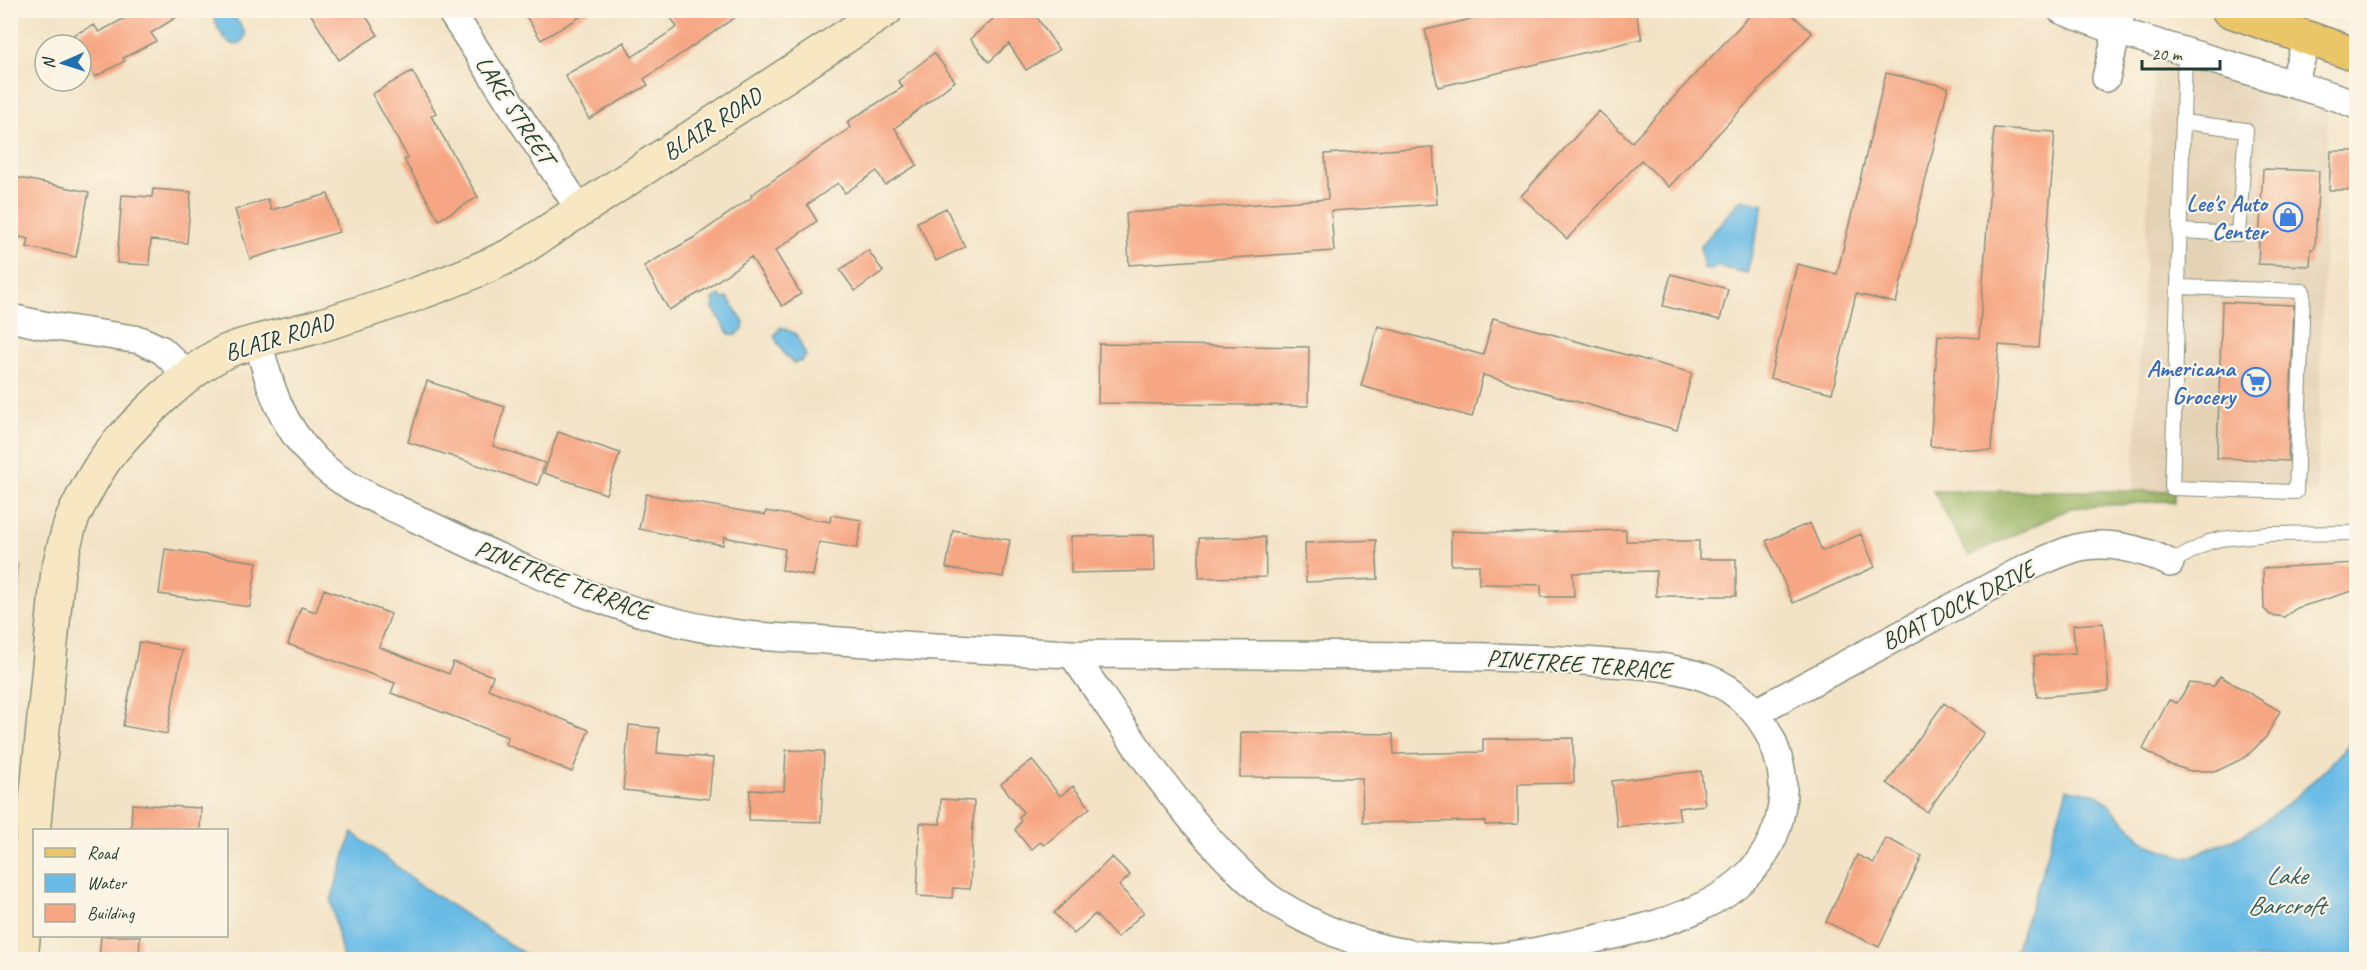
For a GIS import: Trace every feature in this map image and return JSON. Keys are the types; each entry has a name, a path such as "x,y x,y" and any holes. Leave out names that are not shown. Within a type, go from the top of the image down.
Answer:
{"main road":[{"path":"2228,10 2356,55"}],"street":[{"name":"LAKE STREET","path":"450,10 580,210"},
{"name":"BLAIR ROAD","path":"21,960 23,806 39,754 58,570 72,519 92,480 110,454 157,403 188,375 227,352 468,276 513,254 886,10"},
{"path":"2061,10 2120,21 2185,51 2356,105"},
{"path":"2106,78 2120,21"},
{"path":"2293,84 2308,38"},
{"path":"10,318 140,340 162,350 188,375"},
{"name":"PINETREE TERRACE","path":"258,341 269,382 292,432 317,461 338,479 468,543 622,608 732,633 905,646 1072,654 1536,657 1643,665 1691,673 1719,684 1745,701 1764,722 1777,752 1784,784 1782,812 1773,839 1759,863 1736,885 1704,906 1678,917 1626,933 1528,953 1483,958 1394,951 1315,925 1273,901 1246,878 1205,835 1156,773 1072,654"},
{"name":"BOAT DOCK DRIVE","path":"1756,712 2026,568 2072,549 2100,545 2131,548 2170,563"}],"lane":[{"path":"2178,287 2303,291 2295,492 2172,488 2185,51"},
{"path":"2180,231 2238,234 2246,130 2183,122"},
{"path":"2170,563 2209,542 2220,539 2268,534 2356,533"}],"shaded area":[{"path":"2155,54 2328,110 2317,492 2133,491"}],"green space":[{"path":"1933,491 2174,491 2174,503 2164,501 2071,508 1969,556"},
{"path":"10,565 21,567 11,665"}],"water":[{"path":"214,11 230,11 244,31 243,40 238,44 233,44 223,36 216,23"},
{"path":"1741,199 1764,204 1747,273 1715,266 1713,270 1704,268 1700,247"},
{"path":"720,295 722,299 728,298 744,323 743,329 735,335 729,334 713,308 713,299"},
{"path":"781,327 796,334 806,356 802,361 793,363 784,354 774,336"},
{"name":"Lake Barcroft","path":"2356,736 2356,959 2012,959 2036,892 2067,789 2098,794 2147,844 2187,858 2227,842 2265,821 2320,775"},
{"path":"352,832 426,889 532,959 343,959 331,901"}],"building":[{"path":"140,10 188,10 151,33 156,41 123,58 125,61 95,77 93,73 93,33 77,33 94,25 99,32"},
{"path":"308,10 362,10 378,35 339,60"},
{"path":"522,10 592,10 541,40"},
{"path":"666,10 746,10 644,79 648,85 589,119 565,75 624,42 632,57 677,27"},
{"path":"988,10 1032,10 1059,50 1026,70 1009,44 989,62 970,39 993,19"},
{"path":"1509,10 1635,10 1642,39 1438,87 1425,30"},
{"path":"1755,10 1787,10 1812,33 1669,187 1641,160 1567,239 1521,196 1599,111 1632,142"},
{"path":"934,53 955,81 895,128 917,165 885,185 877,171 845,193 838,183 807,205 817,221 775,251 801,294 782,306 751,257 706,289 669,310 644,266 695,237 752,197 751,195 850,128 847,122 903,87 898,81"},
{"path":"412,71 436,113 431,116 478,197 439,220 404,160 408,158 372,94"},
{"path":"1886,73 1948,87 1896,303 1856,294 1832,393 1770,378 1797,264 1837,274"},
{"path":"1994,128 2055,132 2039,348 1999,345 1991,451 1930,446 1938,335 1979,338"},
{"path":"1433,147 1437,204 1331,211 1334,251 1129,265 1126,213 1328,199 1325,154"},
{"path":"2331,151 2356,151 2356,190 2329,190"},
{"name":"Lee's Auto Center","path":"2263,169 2319,171 2315,248 2311,249 2310,266 2258,264"},
{"path":"10,176 89,192 76,257 27,247 29,239 10,235"},
{"path":"153,189 191,192 187,243 151,240 149,265 117,263 122,195 152,197"},
{"path":"328,194 339,232 250,259 235,210 268,199 271,210"},
{"path":"946,208 965,247 936,261 917,222"},
{"path":"868,250 883,271 855,291 840,270"},
{"path":"1671,274 1728,289 1720,320 1663,306"},
{"name":"Americana Grocery","path":"2222,302 2294,305 2288,461 2217,458"},
{"path":"1493,318 1692,373 1677,430 1483,375 1472,417 1361,386 1378,326 1483,355"},
{"path":"1099,344 1309,347 1308,406 1098,403"},
{"path":"427,381 505,407 493,446 545,463 538,485 408,442"},
{"path":"558,432 620,453 606,494 544,473"},
{"path":"646,494 765,515 766,511 830,522 831,515 862,520 857,548 819,542 813,576 782,570 785,549 724,537 723,545 639,529"},
{"path":"1810,523 1822,551 1861,534 1875,567 1793,603 1766,541"},
{"path":"953,530 1010,540 1003,577 946,568"},
{"path":"1626,530 1626,541 1699,541 1699,559 1736,559 1736,596 1656,596 1656,571 1573,573 1574,597 1541,597 1541,585 1479,584 1479,565 1451,565 1451,531 1511,533"},
{"path":"1154,535 1155,571 1071,573 1071,536"},
{"path":"1265,537 1266,577 1199,578 1199,538"},
{"path":"1376,540 1378,579 1306,582 1305,543"},
{"path":"165,549 257,562 250,607 159,594"},
{"path":"2356,563 2356,590 2297,608 2284,617 2270,615 2264,609 2263,568"},
{"path":"324,589 391,614 379,647 449,674 453,662 493,676 488,689 589,730 572,772 505,744 508,737 391,693 395,683 288,644 301,607 316,612"},
{"path":"2103,623 2109,691 2037,697 2034,656 2075,653 2073,625"},
{"path":"139,642 182,650 167,734 123,726"},
{"path":"2220,676 2280,711 2266,737 2246,757 2217,771 2191,771 2168,764 2143,749 2169,700 2177,703 2190,683 2214,686"},
{"path":"1944,703 1984,733 1927,812 1887,783"},
{"path":"629,725 659,728 657,753 713,758 709,799 623,790"},
{"path":"1241,732 1393,734 1394,754 1483,752 1483,739 1573,738 1574,783 1518,784 1518,824 1485,825 1485,821 1363,823 1362,778 1240,777"},
{"path":"786,750 824,751 821,822 749,820 750,790 784,791"},
{"path":"1032,760 1060,796 1073,786 1090,808 1044,845 1040,842 1031,850 1015,830 1021,821 1019,818 1023,812 1001,784"},
{"path":"1701,771 1705,805 1678,808 1680,820 1617,827 1612,781"},
{"path":"941,799 974,801 970,889 953,888 952,898 917,896 920,823 940,824"},
{"path":"132,804 201,808 200,829 131,829"},
{"path":"1886,838 1922,856 1879,947 1826,922 1857,855 1874,863"},
{"path":"1112,857 1130,875 1119,886 1144,912 1117,938 1095,914 1074,934 1054,913"},
{"path":"101,937 140,937 139,960 99,960"}],"place":[{"name":"Lee's Auto Center","path":"2288,217"},
{"name":"Americana Grocery","path":"2256,382"}]}
